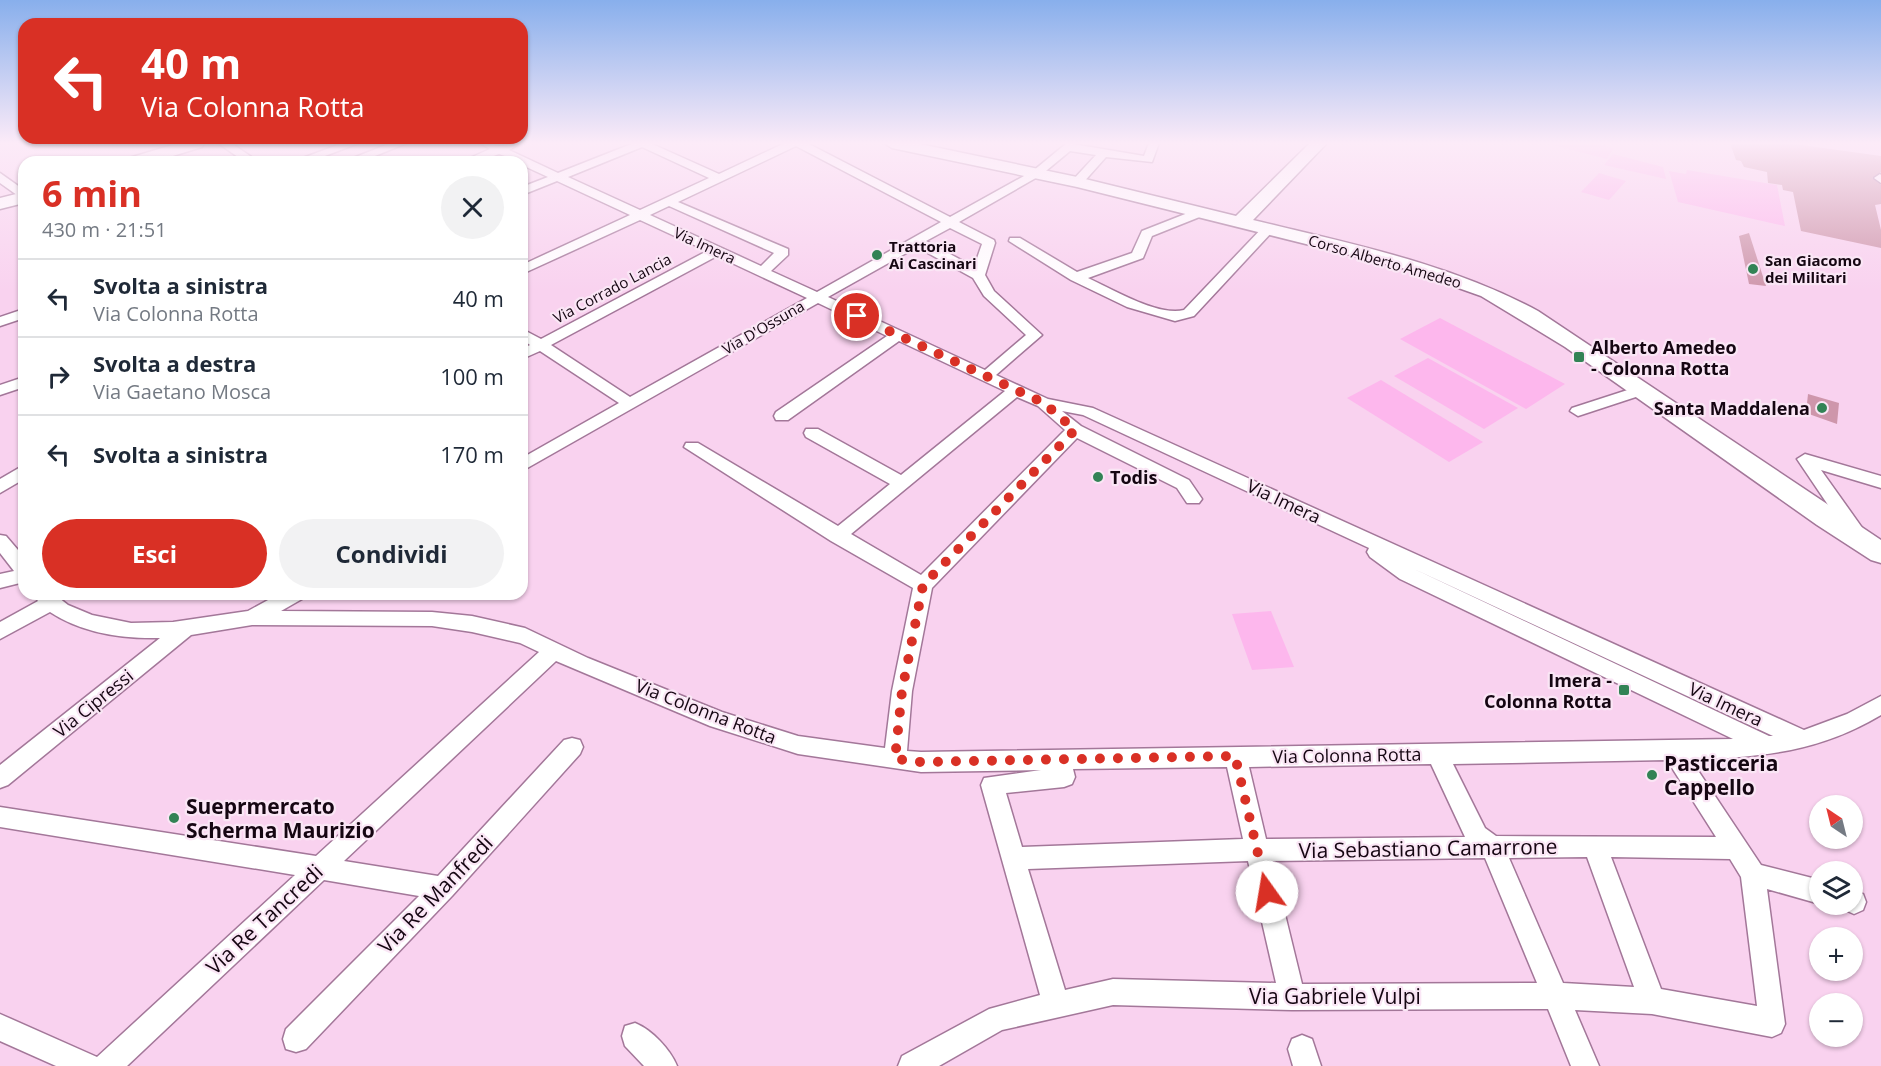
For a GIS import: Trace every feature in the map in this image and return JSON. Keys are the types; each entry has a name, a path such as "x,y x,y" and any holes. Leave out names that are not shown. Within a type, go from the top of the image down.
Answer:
{"street":[{"name":"Via Imera","path":"593,193 1044,403 1087,411 1804,740"},
{"path":"528,267 685,193"},
{"path":"894,193 989,243 978,275"},
{"name":"Via D'Ossuna","path":"528,462 1001,193"},
{"name":"Corso Alberto Amedeo","path":"1119,193 1409,264 1488,292 1531,315 1873,549"},
{"path":"1239,222 1269,193"},
{"path":"0,204 18,198"},
{"name":"Via Imera","path":"667,201 783,252 762,272"},
{"path":"1076,277 1124,262 1138,255 1146,234 1197,213"},
{"path":"1015,241 1076,277 1132,303 1174,317 1189,313 1268,229"},
{"path":"916,241 978,275 988,293 1035,335 986,376"},
{"name":"Via Corrado Lancia","path":"528,352 717,251"},
{"path":"0,322 18,315"},
{"path":"782,416 897,335"},
{"path":"528,337 630,404"},
{"path":"0,390 18,384"},
{"path":"837,536 1016,390"},
{"path":"1578,411 1643,390"},
{"path":"1044,403 1075,430 1183,484 1194,499"},
{"path":"895,759 902,691 923,585 1075,430"},
{"path":"812,433 903,484"},
{"path":"692,447 837,536 923,585"},
{"path":"1873,549 1805,459 1881,482"},
{"path":"0,487 18,475"},
{"path":"1338,526 1407,574 1769,747"},
{"path":"0,541 18,563"},
{"path":"0,580 18,576"},
{"path":"0,631 44,600"},
{"path":"50,600 89,622 131,631 187,627 252,618 284,600"},
{"name":"Via Colonna Rotta","path":"252,618 432,619 472,624 525,636 554,651 718,720 765,735 798,745 921,762 1673,751 1769,747 1834,731 1881,705"},
{"name":"Via Cipressi","path":"0,778 187,627"},
{"name":"Via Re Tancredi","path":"107,1066 554,651"},
{"name":"Via Re Manfredi","path":"296,1039 443,888 572,747"},
{"path":"1673,751 1753,874 1809,889"},
{"path":"1437,753 1477,836 1493,848 1586,1066"},
{"path":"1235,756 1292,997"},
{"path":"1056,1004 992,785 1064,777 1060,760"},
{"path":"0,817 443,888"},
{"path":"1595,846 1652,1001"},
{"name":"Via Sebastiano Camarrone","path":"1012,858 1257,850 1595,846 1735,848"},
{"name":"Via Gabriele Vulpi","path":"912,1066 998,1018 1113,992 1292,997 1557,996 1652,1001 1772,1024 1753,874"},
{"path":"0,1027 87,1066"},
{"path":"635,1035 663,1066"}],"shaded area":[{"path":"1584,193 1615,193 1609,200"},
{"path":"1675,193 1779,193 1785,226 1678,202"},
{"path":"1440,318 1565,384 1526,409 1400,339"},
{"path":"1428,358 1518,408 1484,429 1394,376"},
{"path":"1381,380 1483,442 1449,462 1347,398"},
{"path":"1271,611 1294,667 1252,670 1232,614"}],"building":[{"path":"1793,193 1881,193 1881,204 1875,205 1881,230 1881,248 1801,231"},
{"path":"1749,233 1766,286 1749,284 1739,236"},
{"name":"Santa Maddalena","path":"1808,394 1839,403 1837,424 1806,413"}],"place":[{"name":"Trattoria Ai Cascinari","path":"877,255"},
{"name":"San Giacomo dei Militari","path":"1753,269"},
{"name":"Alberto Amedeo - Colonna Rotta","path":"1579,357"},
{"name":"Santa Maddalena","path":"1822,408"},
{"name":"Todis","path":"1098,477"},
{"name":"Imera - Colonna Rotta","path":"1624,690"},
{"name":"Pasticceria Cappello","path":"1652,775"},
{"name":"Sueprmercato Scherma Maurizio","path":"174,818"}],"route":[{"path":"857,316 1044,403 1075,430 923,585 902,691 895,759 921,762 1235,756 1267,892"}]}
